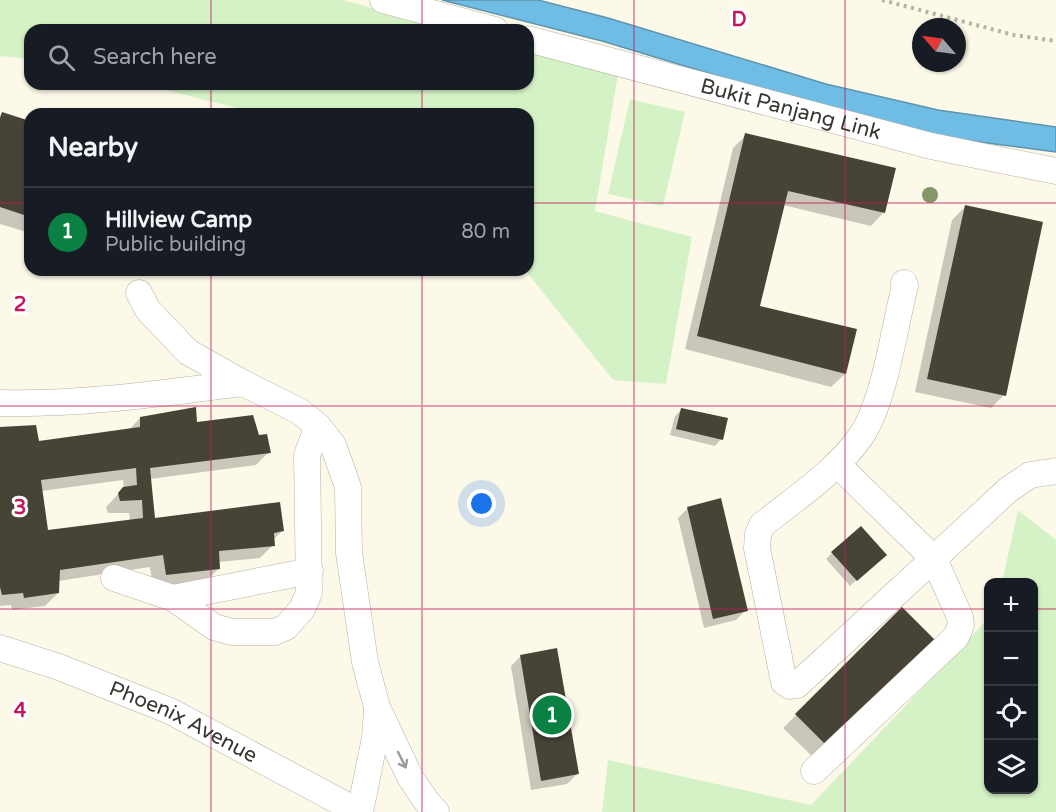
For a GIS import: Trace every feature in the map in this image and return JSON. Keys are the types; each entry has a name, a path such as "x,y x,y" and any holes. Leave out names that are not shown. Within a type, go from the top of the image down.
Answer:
{"lane":[{"path":"383,0 473,24"},
{"name":"Bukit Panjang Link","path":"534,41 931,146 1056,171"},
{"path":"904,283 879,395 862,434 837,464 762,525 758,534 757,548 784,682 790,686 797,685 1008,490 1030,475 1056,470"},
{"path":"139,293 148,310 188,352 299,411 318,426 333,445 348,487 349,553 364,662 377,707 410,777 436,812"},
{"path":"0,403 35,404 123,397 243,383"},
{"path":"114,578 173,598 213,627 232,632 274,632 286,627 302,609 309,592 307,454 318,426"},
{"path":"814,771 956,637 961,625 960,617 934,559 837,464"},
{"path":"173,598 310,571"},
{"name":"Phoenix Avenue","path":"0,648 59,667 170,711 359,812"},
{"path":"359,812 375,738 377,707"}],"path":[{"path":"882,0 1014,35 1056,41"}],"green space":[{"path":"0,0 343,0 432,24 24,24 24,58 0,56"},
{"path":"534,52 618,74 595,211 692,237 666,384 613,380 530,276 534,276 534,108 236,108 166,90 534,90"},
{"path":"630,99 685,112 663,206 608,194"},
{"path":"1018,510 1056,540 1056,812 602,812 608,760 811,805 984,623 984,794 1038,794 1038,578 1003,578"}],"water":[{"path":"442,0 538,0 608,18 826,84 938,110 1056,127 1056,152 934,136 820,107 602,41"}],"building":[{"path":"2,112 24,119 24,215 0,207 0,118"},
{"path":"745,133 896,168 885,213 788,191 760,306 857,329 846,374 697,336"},
{"path":"965,205 1043,222 1006,396 927,379"},
{"path":"196,407 197,422 253,415 259,435 267,434 271,453 150,468 155,518 280,502 284,531 274,533 275,546 219,551 220,569 166,575 163,555 60,570 59,593 24,598 23,593 2,595 0,587 0,427 36,425 39,441 140,427 140,417","holes":["136,468 137,485 123,487 118,493 120,501 142,500 143,518 48,530 41,480"]},
{"path":"681,408 728,418 723,440 676,429"},
{"path":"721,498 748,611 713,619 687,507"},
{"path":"861,526 887,555 857,581 831,552"},
{"path":"902,607 940,645 833,752 795,714"},
{"path":"557,648 579,774 541,781 520,655"}],"place":[{"name":"Hillview Camp","path":"552,715"}]}
